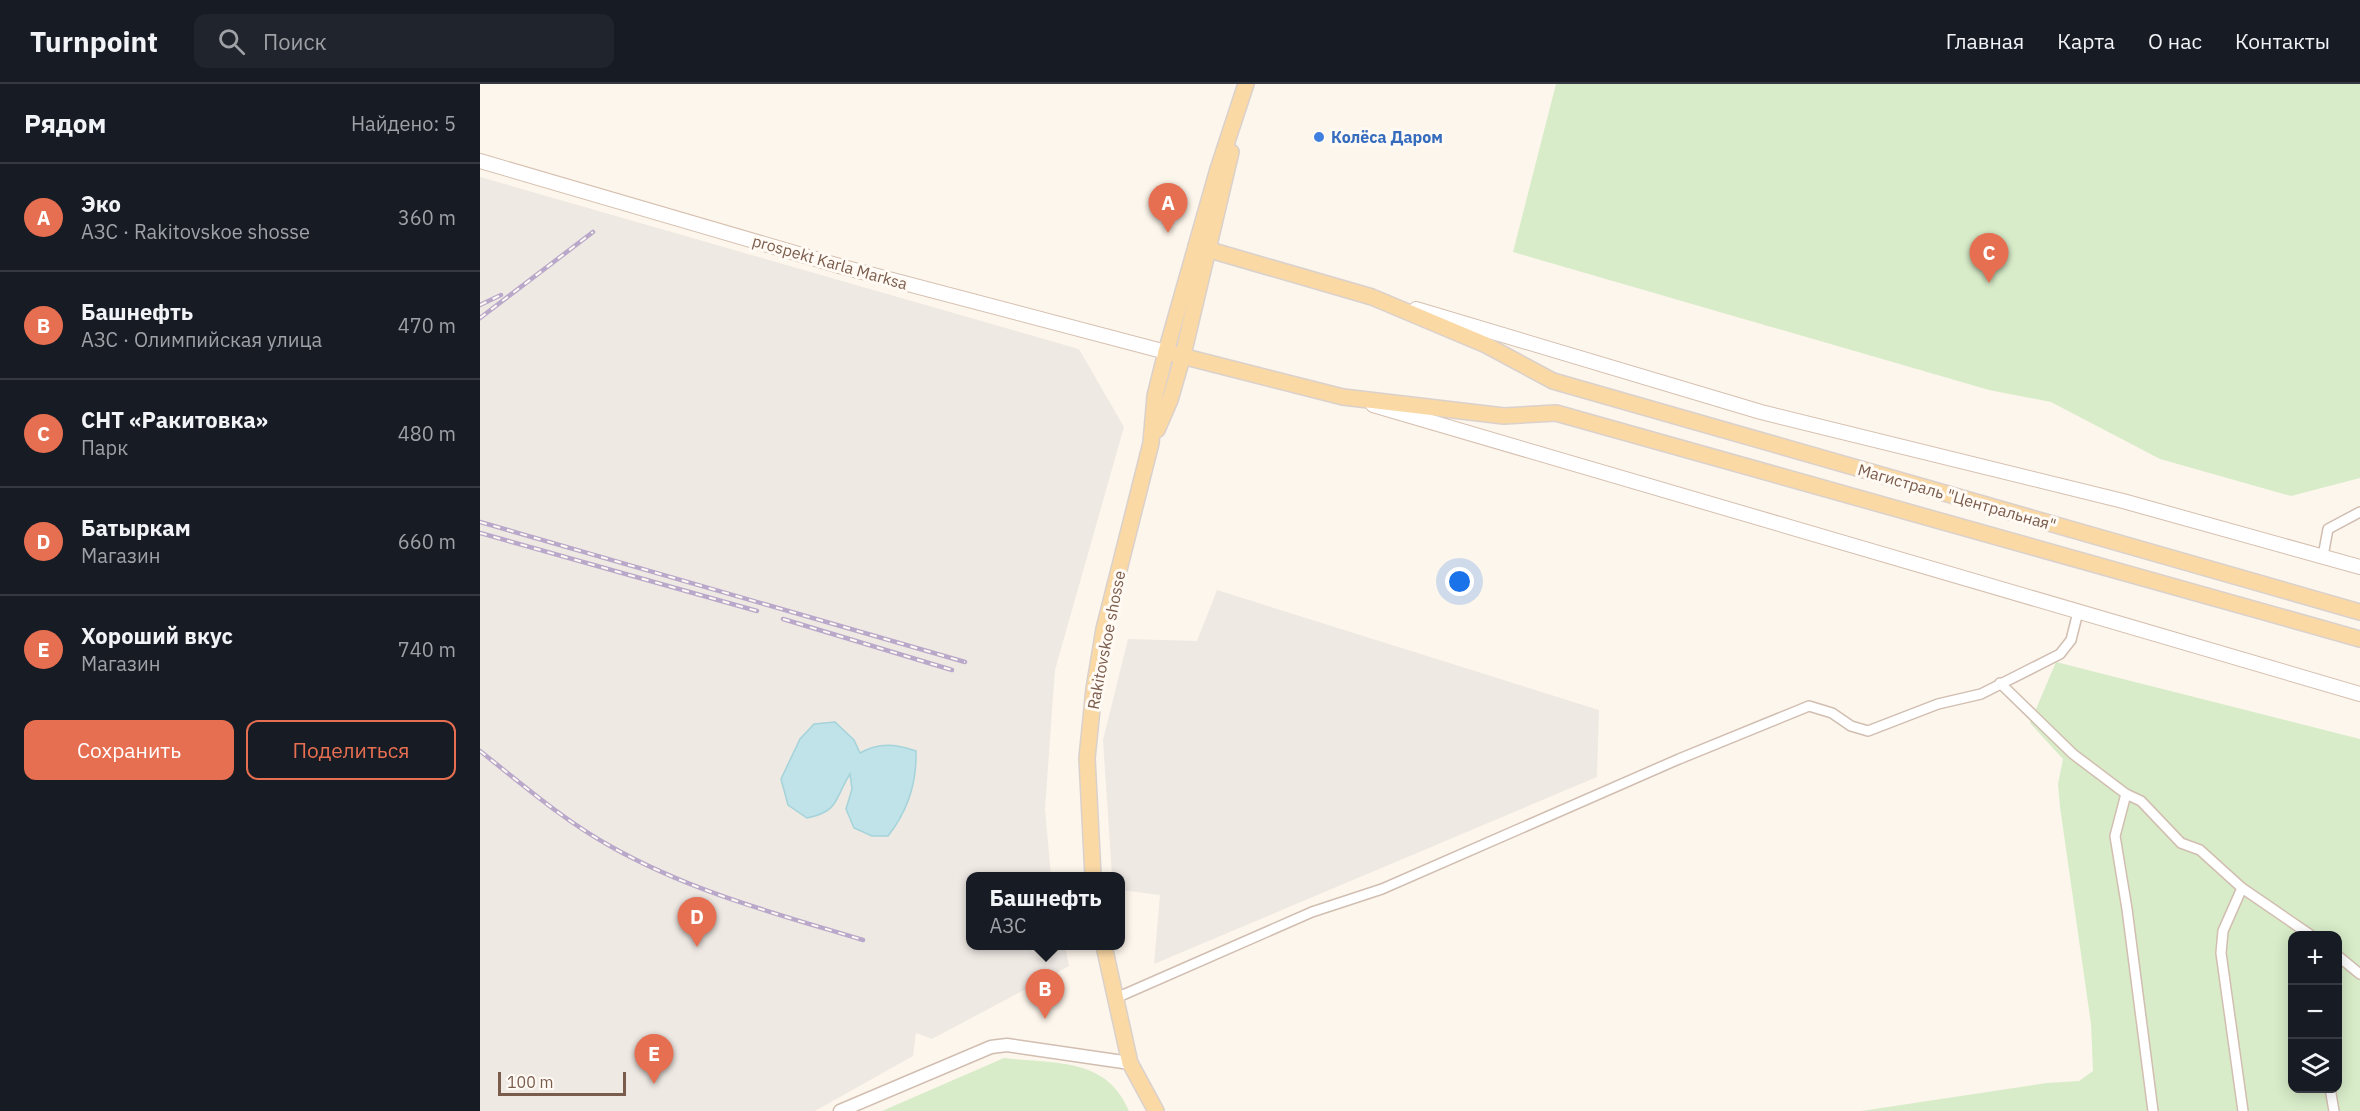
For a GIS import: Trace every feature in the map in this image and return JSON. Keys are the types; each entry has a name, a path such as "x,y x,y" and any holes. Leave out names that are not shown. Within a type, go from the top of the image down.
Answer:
{"main road":[{"name":"Rakitovskoe shosse","path":"1093,872 1087,758 1094,689 1104,629 1151,443 1155,396 1166,352 1229,167 1234,125 1246,84"},
{"name":"prospekt Karla Marksa","path":"480,161 843,267 1342,397 1504,416 1556,412"},
{"name":"Rakitovskoe shosse","path":"1151,443 1170,400 1183,356 1203,248"},
{"name":"Магистраль \"Центральная\"","path":"1203,248 1372,297 1486,345 1553,381 2360,612"},
{"path":"1372,297 1761,412 2123,501 2360,567"},
{"path":"1342,397 2360,694"},
{"name":"Магистраль \"Центральная\"","path":"1556,412 2360,639"},
{"path":"1105,950 1130,1063 1156,1111"}],"street":[{"path":"2323,556 2328,529 2360,512"},
{"path":"1116,998 1312,912 1382,889 1679,759 1809,706 1832,713 1851,726 1868,731 1938,704 1981,694 2060,654 2071,640 2078,612"},
{"path":"2000,683 2073,754 2126,794 2141,801 2181,843 2200,850 2242,888 2305,931"},
{"path":"2126,794 2115,836 2127,909 2152,1111"},
{"path":"2242,888 2223,932 2221,953 2243,1111"},
{"path":"2342,960 2360,974"},
{"path":"840,1111 991,1047 1007,1045 1130,1063"},
{"path":"2331,1093 2334,1111"}],"shaded area":[{"path":"480,177 1079,349 1124,427 1055,670 1045,809 1051,872 966,872 966,950 1066,950 1069,966 932,1039 916,1033 913,1056 815,1111 480,1111"},
{"path":"1217,590 1599,710 1597,777 1154,964 1160,895 1125,891 1125,872 1112,872 1103,740 1128,639 1197,641"}],"green space":[{"path":"1556,84 2360,84 2360,478 2291,496 2160,459 2051,402 1989,390 1513,252"},
{"path":"2056,662 2360,739 2360,1111 1861,1111 2047,1083 2079,1081 2093,1071 2091,1024 2060,807 2058,784 2063,759 2030,723"},
{"path":"1004,1058 1060,1063 1093,1072 1119,1093 1129,1111 882,1111"}],"water":[{"path":"835,722 854,740 860,753 874,747 888,745 916,751 915,774 910,797 901,817 888,836 872,836 854,828 846,809 852,789 850,774 835,803 825,812 807,818 788,805 781,779 800,739 814,724"}],"railway":[{"path":"480,318 593,232"},
{"path":"480,305 501,295"},
{"path":"480,522 965,662"},
{"path":"480,533 757,611"},
{"path":"783,619 952,670"},
{"path":"480,751 576,825 640,862 702,889 863,940"}],"place":[{"name":"Колёса Даром","path":"1319,137"},
{"name":"Эко","path":"1168,233"},
{"name":"СНТ «Ракитовка»","path":"1989,283"},
{"name":"Батыркам","path":"697,947"},
{"name":"Башнефть","path":"1045,1019"},
{"name":"Хороший вкус","path":"654,1084"}]}
